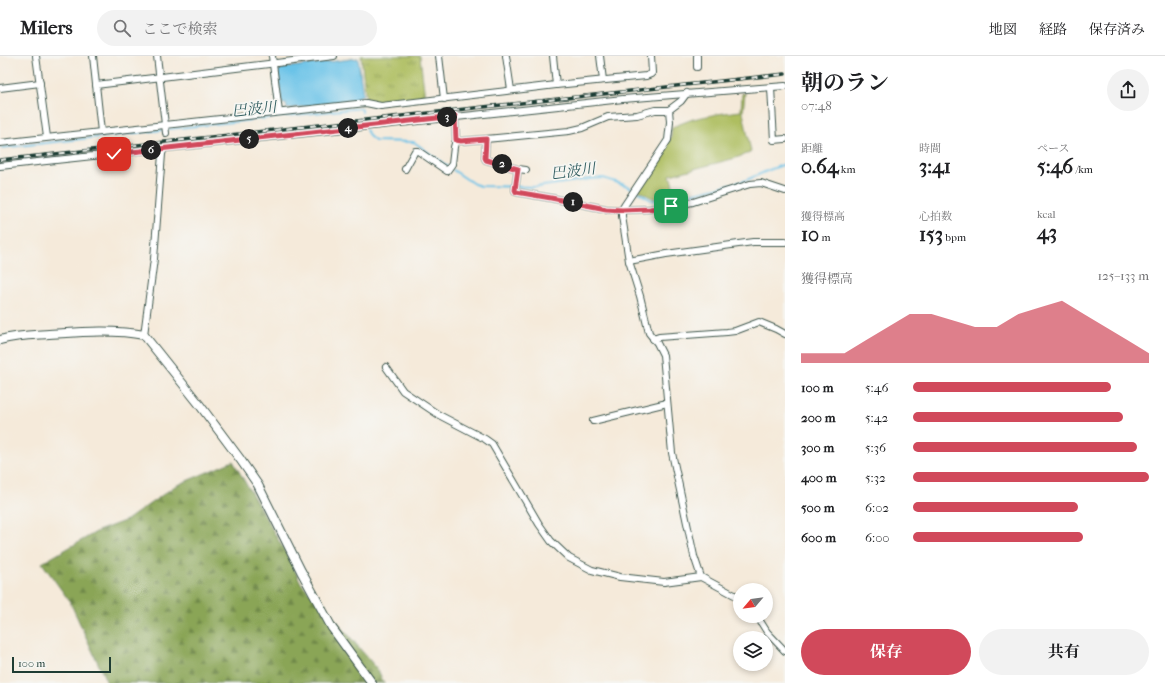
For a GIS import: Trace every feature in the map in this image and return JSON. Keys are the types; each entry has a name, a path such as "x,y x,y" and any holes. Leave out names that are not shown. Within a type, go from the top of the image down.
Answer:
{"street":[{"path":"36,56 47,138"},
{"path":"93,56 101,132"},
{"path":"157,56 166,133"},
{"path":"272,56 279,112"},
{"path":"96,85 334,56"},
{"path":"439,56 444,99"},
{"path":"506,56 511,90"},
{"path":"553,56 556,85"},
{"path":"600,56 603,80"},
{"path":"0,143 366,103 381,106 511,90 646,76 651,74 653,70 651,56"},
{"path":"697,56 697,67"},
{"path":"0,88 40,83"},
{"path":"0,166 455,116 687,93 785,86"},
{"path":"771,88 774,140 785,139"},
{"path":"456,140 461,141 569,131 582,128 608,117 637,115 655,110 669,110 681,101 687,93"},
{"path":"669,110 670,122 668,140 622,210 622,216 629,262 640,296 648,333 663,355 672,454 700,577"},
{"path":"405,169 415,151 418,151 447,171 452,164 456,140 455,116"},
{"path":"486,139 486,160 526,170"},
{"path":"144,335 154,259 164,148"},
{"path":"518,169 516,192 606,209 650,209 671,206 693,202 750,184 761,184 785,191"},
{"path":"629,262 666,254 753,242 785,242"},
{"path":"653,339 659,337 735,331 759,322 785,334"},
{"path":"0,340 10,337 70,333 127,332 144,335 199,404 240,458 258,485 301,571 332,628 372,683"},
{"path":"386,367 403,391 439,415 492,444 539,524 551,541 569,558 592,570 620,577 664,582 700,577 733,594"},
{"path":"594,421 667,403"},
{"path":"761,623 767,632 785,651"}],"green space":[{"path":"361,56 420,56 425,98 382,103 366,100"},
{"path":"745,93 743,112 751,152 736,158 670,175 676,196 656,199 638,190 671,137 672,127 693,119 741,111 742,94"},
{"path":"233,461 290,560 301,583 378,670 384,683 107,683 70,602 42,563 98,531 127,520 175,486"}],"water":[{"path":"358,58 363,95 359,96 359,99 287,109 286,104 282,104 278,71 283,68"}],"waterway":[{"name":"巴波川","path":"169,129 360,108 362,112"},
{"name":"巴波川","path":"0,148 162,130"},
{"name":"巴波川","path":"366,130 370,137 375,141 414,142 447,166"},
{"name":"巴波川","path":"453,170 474,184 481,186 537,187 603,178 628,186 651,200 662,201 744,181 785,164"}],"railway":[{"path":"0,160 785,74"}],"route":[{"path":"114,154 455,116 456,140 486,139 486,160 518,169 516,192 606,209 650,209 671,206"}]}
